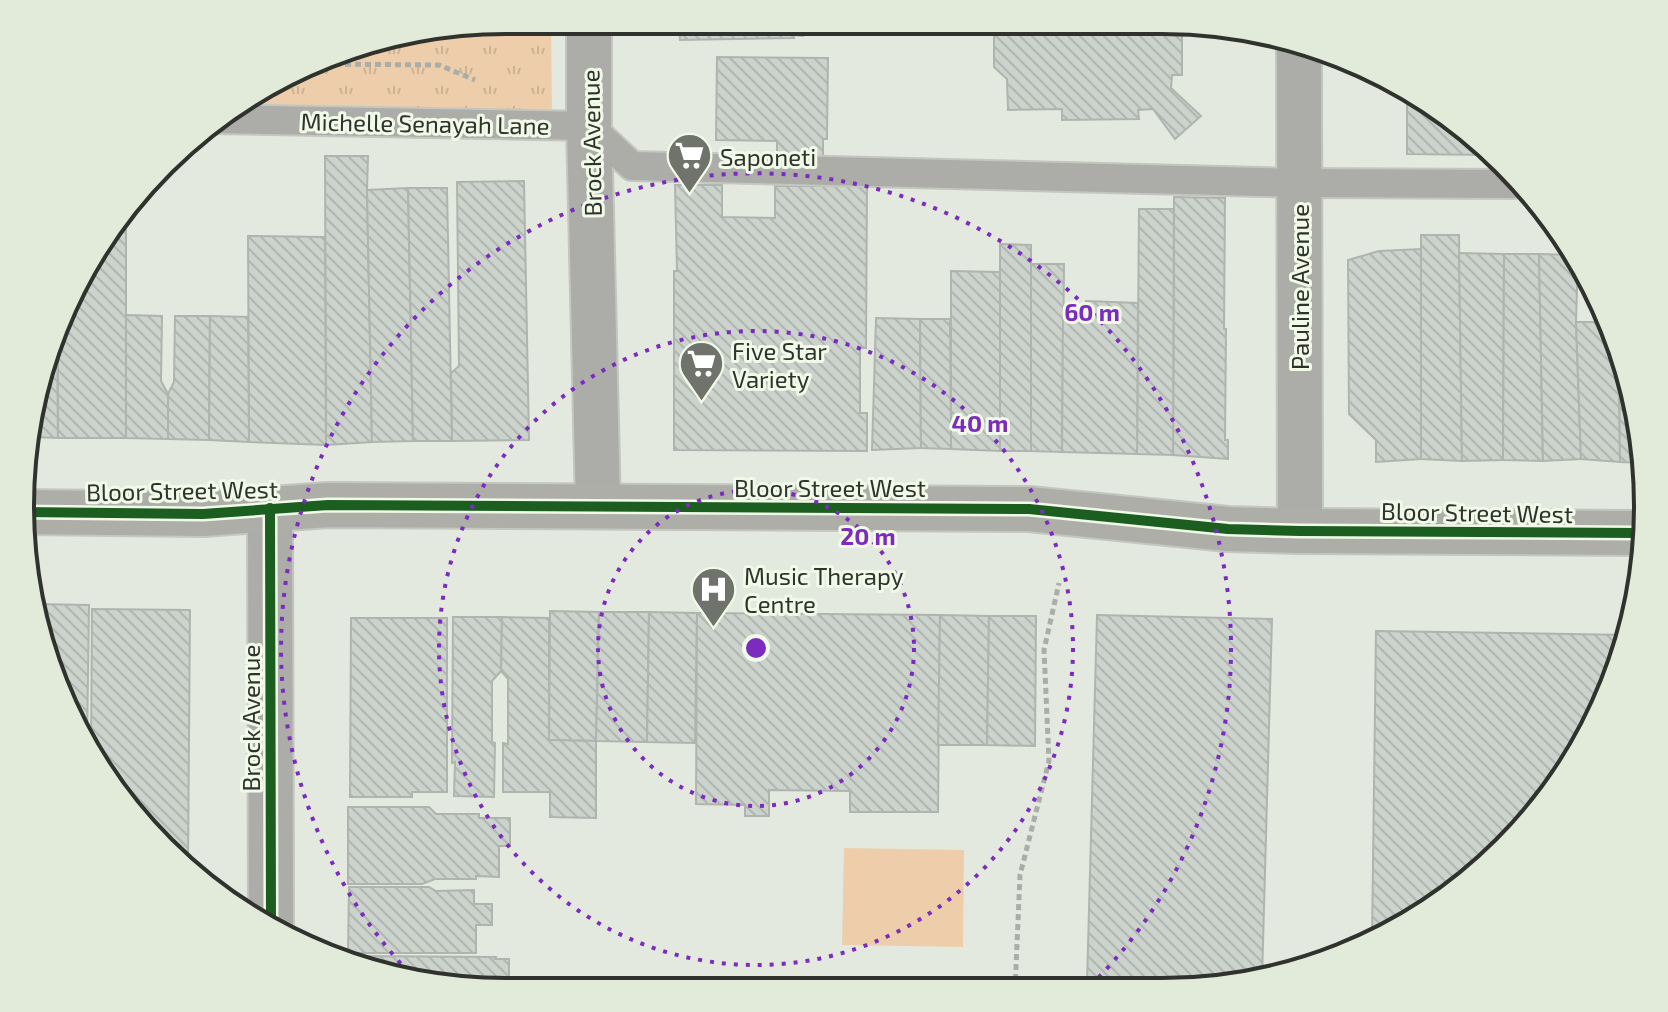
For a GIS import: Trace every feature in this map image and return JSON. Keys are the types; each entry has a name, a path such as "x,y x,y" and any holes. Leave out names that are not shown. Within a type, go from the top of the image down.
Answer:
{"main road":[{"name":"Bloor Street West","path":"34,512 203,514 328,505 1029,509 1228,529 1633,533"}],"street":[{"name":"Brock Avenue","path":"589,34 598,505"},
{"name":"Pauline Avenue","path":"1299,54 1300,531"},
{"name":"Brock Avenue","path":"270,508 271,916"}],"lane":[{"name":"Michelle Senayah Lane","path":"242,115 589,126"},
{"path":"589,126 632,166 1299,183 1507,184"}],"path":[{"path":"340,64 439,65 479,82"},
{"path":"1016,978 1020,875 1049,761 1044,650 1059,583"}],"green space":[{"path":"551,34 552,109 516,116 247,112 325,70 384,50 475,35"},
{"path":"844,848 964,850 963,947 842,945"}],"building":[{"path":"680,34 803,34 793,35 794,38 680,40"},
{"path":"994,34 1182,35 1182,75 1172,75 1171,88 1201,116 1175,139 1153,109 1138,110 1139,119 1062,120 1062,109 1008,110 1007,79 994,67"},
{"path":"717,57 828,58 827,139 823,139 823,161 777,160 777,141 716,140"},
{"path":"1407,103 1477,155 1407,154"},
{"path":"325,156 368,156 372,442 326,445"},
{"path":"524,181 529,440 452,441 451,373 459,366 457,182"},
{"path":"675,185 722,185 722,217 775,218 775,186 867,186 866,348 860,348 860,413 867,413 867,451 674,450"},
{"path":"408,188 413,441 372,442 367,190"},
{"path":"408,188 447,188 452,441 413,441"},
{"path":"1174,197 1225,198 1225,440 1228,440 1228,459 1173,455"},
{"path":"1139,209 1174,209 1173,455 1137,454"},
{"path":"126,227 126,438 58,438 59,354 97,270"},
{"path":"1421,235 1459,235 1462,461 1421,459"},
{"path":"248,236 325,237 326,445 249,442"},
{"path":"1000,244 1031,245 1031,451 1000,451"},
{"path":"1421,249 1421,459 1376,462 1376,440 1349,414 1348,260 1379,251"},
{"path":"1459,253 1504,254 1503,460 1462,461"},
{"path":"1504,254 1539,254 1543,461 1503,460"},
{"path":"1539,254 1561,255 1577,282 1581,459 1543,461"},
{"path":"1031,264 1064,264 1062,452 1031,451"},
{"path":"951,271 1000,272 1000,451 951,449"},
{"path":"1086,301 1138,303 1137,454 1062,452 1063,307 1085,308"},
{"path":"126,315 162,316 161,381 168,394 168,439 126,438"},
{"path":"175,316 210,316 209,440 168,439 168,394 174,382"},
{"path":"210,316 248,317 249,442 209,440"},
{"path":"876,318 920,319 921,448 872,450"},
{"path":"920,319 950,319 951,449 921,448"},
{"path":"1576,322 1597,322 1619,389 1620,462 1581,459"},
{"path":"57,360 58,438 39,437"},
{"path":"1619,389 1632,463 1620,462"},
{"path":"44,604 89,605 87,723 59,658"},
{"path":"92,609 190,610 188,855 132,793 91,731"},
{"path":"550,611 599,612 596,741 549,740"},
{"path":"599,612 649,612 647,742 596,741"},
{"path":"649,612 697,613 695,743 647,742"},
{"path":"697,613 940,615 938,812 850,812 850,791 769,790 769,816 745,816 745,805 696,804"},
{"path":"940,615 989,616 987,745 938,745"},
{"path":"1097,615 1272,619 1262,967 1193,977 1087,978"},
{"path":"989,616 1036,616 1035,746 987,745"},
{"path":"453,617 502,617 501,671 492,681 494,797 454,796"},
{"path":"502,617 549,618 549,740 596,741 596,818 550,817 550,792 503,792 503,743 508,744 508,679 501,671"},
{"path":"351,618 447,618 447,792 412,792 412,797 350,797"},
{"path":"1376,631 1616,635 1598,687 1571,742 1517,817 1496,840 1449,880 1398,915 1372,928"},
{"path":"348,807 429,807 436,814 510,818 510,846 499,846 499,877 435,879 422,884 348,884"},
{"path":"349,887 474,890 474,904 492,904 492,925 476,925 476,953 348,951"},
{"path":"364,956 496,957 509,959 509,978 506,978 444,974"}],"cycle path":[{"path":"34,512 203,514 328,505 1029,509 1228,529 1633,533"},
{"path":"270,508 271,916"}],"place":[{"name":"Saponeti","path":"689,195"},
{"name":"Five Star Variety","path":"701,403"},
{"name":"Music Therapy Centre","path":"713,628"}]}
